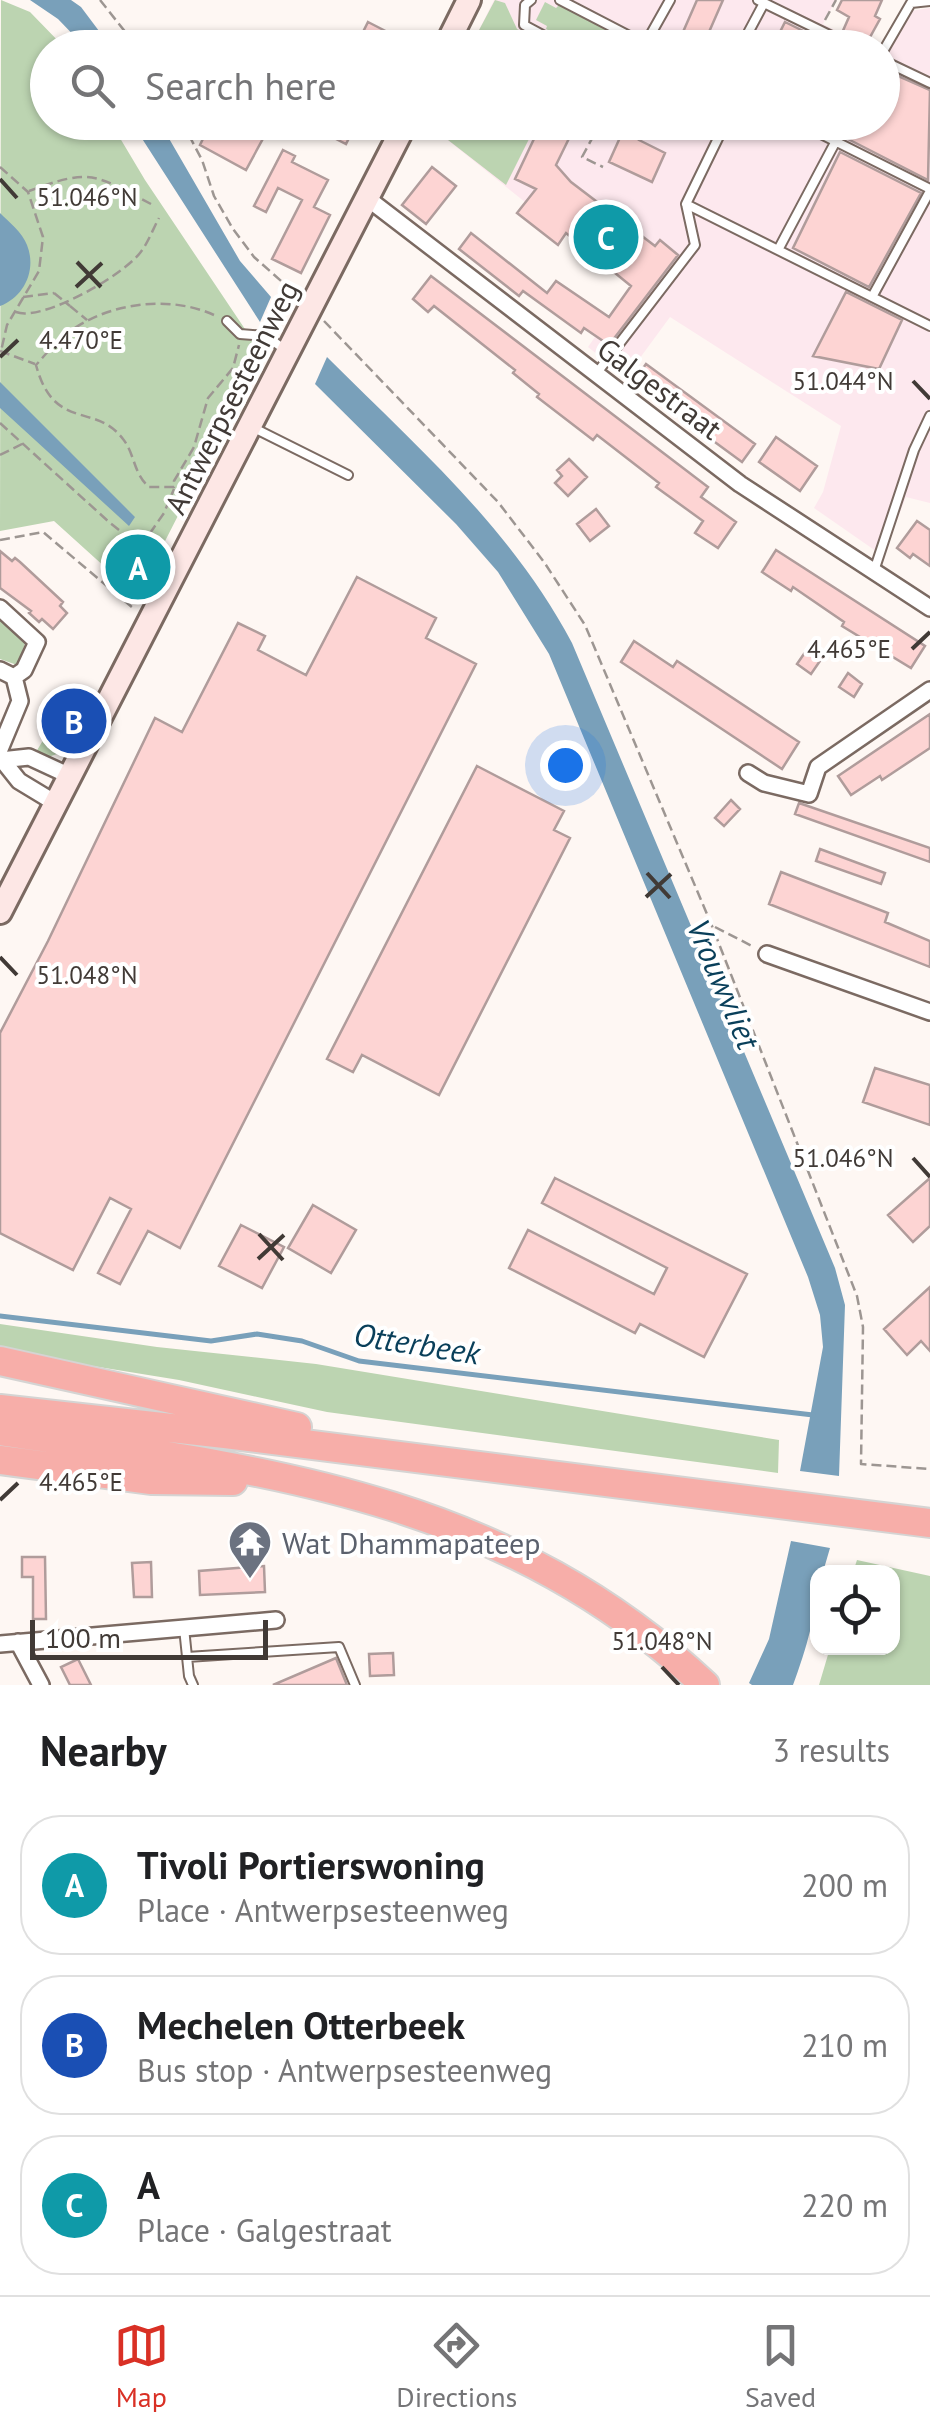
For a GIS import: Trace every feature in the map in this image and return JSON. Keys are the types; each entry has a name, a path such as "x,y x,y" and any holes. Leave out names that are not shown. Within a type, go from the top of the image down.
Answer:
{"highway":[{"path":"0,1360 340,1436 384,1454"},
{"path":"0,1410 930,1523"},
{"path":"0,1431 290,1478 371,1497 480,1536 596,1601 705,1685"},
{"path":"0,1460 151,1480 290,1478"}],"main road":[{"path":"454,30 469,0"},
{"name":"Antwerpsesteenweg","path":"0,912 397,140"}],"street":[{"name":"Galgestraat","path":"367,198 740,484 930,608"},
{"path":"0,608 37,642 24,670 7,674 20,701 1,757"},
{"path":"748,773 764,782 809,794 818,767 930,690"},
{"path":"1,757 29,757 70,776"},
{"path":"1,757 19,781 57,804"},
{"path":"767,954 930,1012"},
{"path":"0,1644 276,1620"},
{"path":"18,1642 41,1685"}],"lane":[{"path":"515,0 528,3 524,25 533,30"},
{"path":"560,0 615,30"},
{"path":"653,30 670,0"},
{"path":"896,30 910,3 930,1"},
{"path":"748,30 761,2 820,30"},
{"path":"900,67 930,83"},
{"path":"596,374 695,245 686,204 717,140"},
{"path":"831,140 930,190 872,297"},
{"path":"778,250 835,142"},
{"path":"686,204 930,326"},
{"path":"227,321 240,334 266,336 288,352"},
{"path":"874,572 914,450 930,416"},
{"path":"249,426 348,475"},
{"path":"184,1628 193,1685"},
{"path":"187,1657 339,1648 356,1685"}],"path":[{"path":"100,0 124,30"},
{"path":"820,30 836,0"},
{"path":"191,140 214,196 233,229 276,279 310,306 498,502 585,625 712,926 857,1296 862,1327 861,1464 930,1469"},
{"path":"592,140 582,157 603,167"},
{"path":"0,168 28,192 43,238 40,271 6,326 0,351 36,364 49,396 59,408 104,425 123,439 138,478 149,487 174,487"},
{"path":"28,192 73,175 104,179 151,204"},
{"path":"14,311 25,315 47,311 92,290 140,254 160,218"},
{"path":"22,297 54,292 89,321"},
{"path":"36,364 64,335 89,321 127,308 168,302 227,321"},
{"path":"140,547 164,514 174,480 186,465 200,434 208,398 234,368 240,334"},
{"path":"0,423 174,573"},
{"path":"0,455 23,444"},
{"path":"0,540 43,532 149,622"},
{"path":"712,926 767,954"}],"shaded area":[{"path":"494,0 836,0 823,24 834,30 479,30"},
{"path":"930,8 930,503 906,497 883,556 814,508 823,492 841,426 670,317 626,377 588,347 631,286 566,234 558,245 517,213 525,202 448,140 900,140 899,30 910,11"}],"green space":[{"path":"1,0 30,12 47,30 30,30 30,140 121,140 261,353 137,596 54,521 0,531"},
{"path":"495,0 505,3 519,30 479,30"},
{"path":"545,2 556,8 559,5 606,30 548,30 536,20"},
{"path":"448,140 528,140 506,185"},
{"path":"0,619 26,641 17,665 0,659"},
{"path":"90,694 63,735 73,741 66,751 48,757 36,752 54,722"},
{"path":"0,1324 157,1347 316,1364 779,1440 778,1473 327,1412 179,1380 0,1351"},
{"path":"900,1569 930,1576 930,1685 819,1685 828,1655 900,1655"}],"water":[{"path":"30,0 71,0 98,30 69,30"},
{"path":"143,140 170,140 240,261 271,297 260,322"},
{"path":"0,213 25,240 30,264 22,289 0,306"},
{"path":"327,357 492,526 548,602 572,643 835,1268 845,1305 839,1476 800,1471 823,1347 820,1315 808,1277 549,654 498,572 456,524 315,384"},
{"path":"0,382 135,517 129,526 0,408"},
{"path":"791,1541 830,1548 825,1565 810,1565 810,1630 793,1685 749,1683 769,1639"}],"building":[{"path":"697,0 723,0 710,30 684,30"},
{"path":"842,0 882,0 875,16 880,19 874,30 843,30 849,17 837,10"},
{"path":"368,22 384,30 364,30"},
{"path":"785,22 801,30 781,30"},
{"path":"900,77 930,90 928,180 850,140 900,140"},
{"path":"202,140 262,140 246,170 200,145"},
{"path":"533,140 568,140 556,165 571,182 655,246 660,240 678,255 609,345 584,328 581,333 523,291 519,296 459,249 471,233 547,293 556,281 609,317 631,286 566,233 558,245 517,213 536,189 515,179"},
{"path":"619,140 639,140 665,153 652,182 609,162"},
{"path":"283,150 295,156 292,162 328,180 314,207 330,215 301,273 272,259 302,200 278,188 266,212 254,206"},
{"path":"840,152 921,193 869,287 793,248"},
{"path":"432,167 456,186 426,224 402,205"},
{"path":"431,276 708,487 701,497 736,522 718,548 695,533 703,521 656,487 659,483 597,435 593,440 537,397 539,394 513,373 515,370 434,306 428,312 413,299"},
{"path":"846,292 902,320 879,369 813,356"},
{"path":"646,364 755,444 742,462 633,382"},
{"path":"776,437 817,466 800,491 759,462"},
{"path":"569,459 587,477 568,496 555,483 562,476 557,470"},
{"path":"596,509 609,526 590,541 577,524"},
{"path":"917,521 930,530 930,566 897,548"},
{"path":"776,550 925,646 911,668 842,626 844,622 793,587 791,591 762,572"},
{"path":"0,551 20,562 63,602 60,606 67,613 53,629 42,619 39,622 31,611 0,588"},
{"path":"132,555 151,565 144,579 125,570"},
{"path":"357,577 436,618 426,638 476,664 180,1248 148,1231 120,1284 98,1273 131,1209 110,1198 73,1270 0,1233 0,1033 155,718 182,732 238,623 265,636 258,650 306,675"},
{"path":"634,641 673,667 677,661 799,742 782,769 621,662"},
{"path":"808,648 822,658 811,674 797,664"},
{"path":"848,673 862,684 854,697 839,687"},
{"path":"930,714 930,748 851,795 838,776"},
{"path":"477,766 564,811 554,830 570,838 439,1095 362,1055 353,1072 327,1059"},
{"path":"731,800 740,809 724,826 715,818"},
{"path":"799,803 930,848 930,862 795,814"},
{"path":"820,849 885,873 881,884 816,861"},
{"path":"781,872 888,913 885,922 930,941 930,967 769,904"},
{"path":"875,1068 930,1085 930,1125 863,1102"},
{"path":"555,1178 747,1274 704,1357 640,1324 635,1333 509,1268 528,1230 654,1294 667,1268 542,1203"},
{"path":"930,1178 930,1226 913,1242 888,1215"},
{"path":"313,1205 356,1230 331,1273 288,1248"},
{"path":"241,1225 284,1247 262,1288 219,1266"},
{"path":"930,1287 930,1351 921,1341 907,1355 884,1329"},
{"path":"22,1557 45,1557 46,1619 33,1619 33,1577 22,1577"},
{"path":"151,1562 152,1597 134,1597 132,1563"},
{"path":"264,1566 265,1592 200,1595 199,1571"},
{"path":"393,1653 394,1675 370,1676 369,1654"},
{"path":"336,1658 347,1685 273,1685"},
{"path":"78,1659 91,1685 70,1685 61,1667"}],"waterway":[{"name":"Otterbeek","path":"0,1316 211,1341 257,1334 302,1341 359,1361 813,1415"}],"place":[{"name":"A","path":"606,237"},
{"name":"Tivoli Portierswoning","path":"138,567"},
{"name":"Mechelen Otterbeek","path":"74,721"},
{"name":"Wat Dhammapateep","path":"250,1580"}],"water label":[{"name":"Vrouwvliet","path":"724,984"}]}
